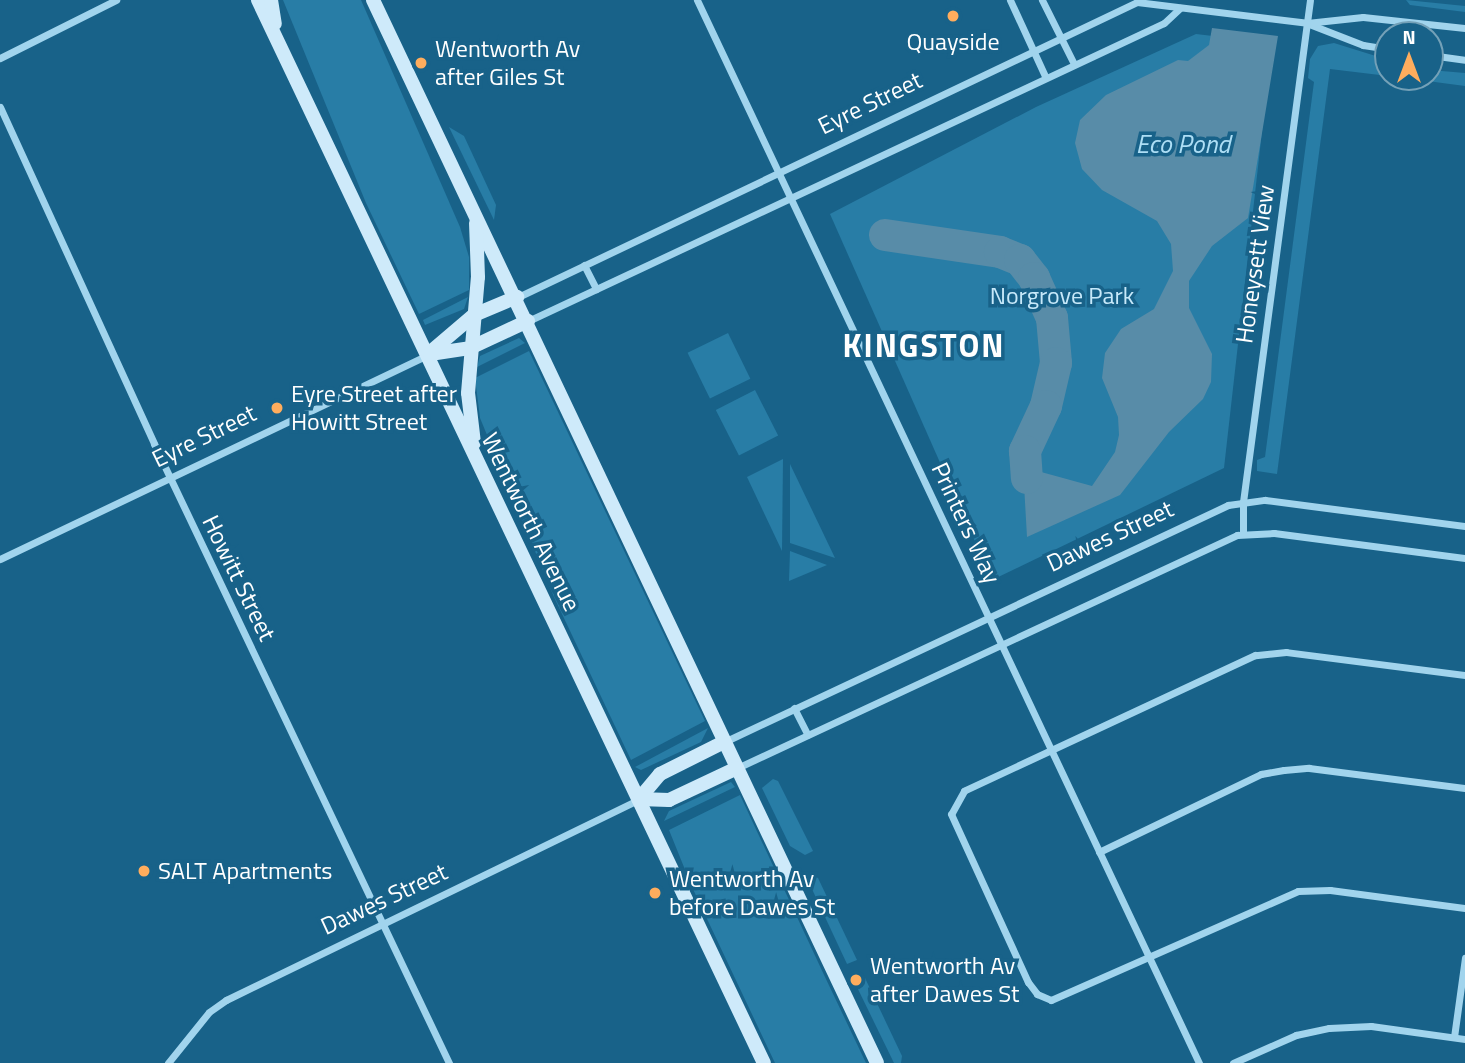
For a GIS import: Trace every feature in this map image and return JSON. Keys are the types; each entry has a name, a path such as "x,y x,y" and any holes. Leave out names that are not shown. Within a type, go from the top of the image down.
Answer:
{"main road":[{"name":"Wentworth Avenue","path":"258,0 764,1063"},
{"path":"271,0 278,43"},
{"path":"373,0 517,297 877,1063"},
{"path":"475,215 474,315 468,404 478,465"},
{"name":"Eyre Street","path":"428,354 474,315 517,297"},
{"name":"Eyre Street","path":"428,354 470,348 528,321"},
{"path":"639,799 660,774 724,742"},
{"path":"639,799 669,800 737,768"}],"street":[{"path":"0,58 116,0"},
{"name":"Printers Way","path":"697,0 1199,1063"},
{"path":"1010,0 1045,76"},
{"path":"1042,0 1073,62"},
{"name":"Honeysett View","path":"1243,534 1243,502 1310,0"},
{"name":"Eyre Street","path":"517,297 1137,2 1307,23 1374,47"},
{"name":"Eyre Street","path":"528,321 1073,62 1164,23 1180,8"},
{"name":"Eyre Street","path":"1307,23 1363,17 1465,28"},
{"path":"1444,57 1465,60"},
{"name":"Howitt Street","path":"0,107 170,478 449,1063"},
{"path":"584,265 596,289"},
{"name":"Eyre Street","path":"0,559 428,354"},
{"name":"Dawes Street","path":"724,742 1205,513 1243,502 1272,501 1465,526"},
{"path":"737,768 1243,534 1274,533 1465,558"},
{"path":"1465,675 1265,653 1236,662 964,791 952,811 954,825 1028,982 1039,996 1058,999 1304,889 1465,908"},
{"path":"794,708 808,735"},
{"path":"1099,852 1261,774 1283,770 1309,768 1465,788"},
{"name":"Dawes Street","path":"168,1063 209,1012 226,1000 381,922 639,799"},
{"path":"1454,1037 1465,958"},
{"path":"1233,1063 1296,1035 1329,1028 1371,1026 1465,1038"}],"green space":[{"path":"283,0 361,0 460,227 469,257 469,290 419,314 366,203"},
{"path":"1406,0 1465,6 1465,12 1410,5"},
{"name":"Norgrove Park","path":"1196,34 1272,43 1224,468 992,580 830,214 1036,107"},
{"path":"1334,43 1374,55 1374,74 1330,69 1277,474 1257,471 1257,460 1265,457 1314,82 1308,78 1310,59 1318,46"},
{"path":"1444,71 1465,73 1465,86 1444,83"},
{"path":"449,127 464,136 496,205 494,220"},
{"path":"468,297 464,309 425,325 423,320"},
{"path":"728,333 750,379 710,399 688,353"},
{"path":"519,338 525,343 477,367 480,356"},
{"path":"529,351 705,721 631,760 554,597 480,418 475,378"},
{"path":"755,390 778,435 739,455 716,410"},
{"path":"783,459 782,551 747,477"},
{"path":"790,464 835,558 790,543"},
{"path":"790,551 827,565 789,581"},
{"path":"708,728 701,742 641,770 635,767"},
{"path":"773,779 778,781 813,851 805,855 790,846 762,788"},
{"path":"731,782 735,787 664,821 669,811"},
{"path":"740,795 866,1063 775,1063 692,887 669,830"},
{"path":"804,872 818,878 857,960 847,964"},
{"path":"865,978 902,1056 901,1063 894,1063 855,983"}],"water":[{"name":"Eco Pond","path":"1212,28 1278,36 1248,218 1212,246 1189,281 1189,308 1212,354 1211,382 1203,399 1169,432 1120,495 1027,537 1023,467 1092,486 1115,452 1119,435 1118,417 1102,378 1105,353 1121,329 1154,309 1173,271 1171,244 1157,221 1102,190 1082,169 1075,143 1080,120 1106,95 1178,60 1188,61 1209,45"}],"waterway":[{"path":"885,235 1000,252 1020,260 1034,278 1052,318 1056,363 1046,406 1025,451 1027,478"}],"place":[{"name":"Quayside","path":"953,16"},
{"name":"Wentworth Av after Giles St","path":"421,63"},
{"name":"Eyre Street after Howitt Street","path":"277,408"},
{"name":"SALT Apartments","path":"144,871"},
{"name":"Wentworth Av before Dawes St","path":"655,893"},
{"name":"Wentworth Av after Dawes St","path":"856,980"}],"district":[{"name":"KINGSTON","path":"924,345"}]}
